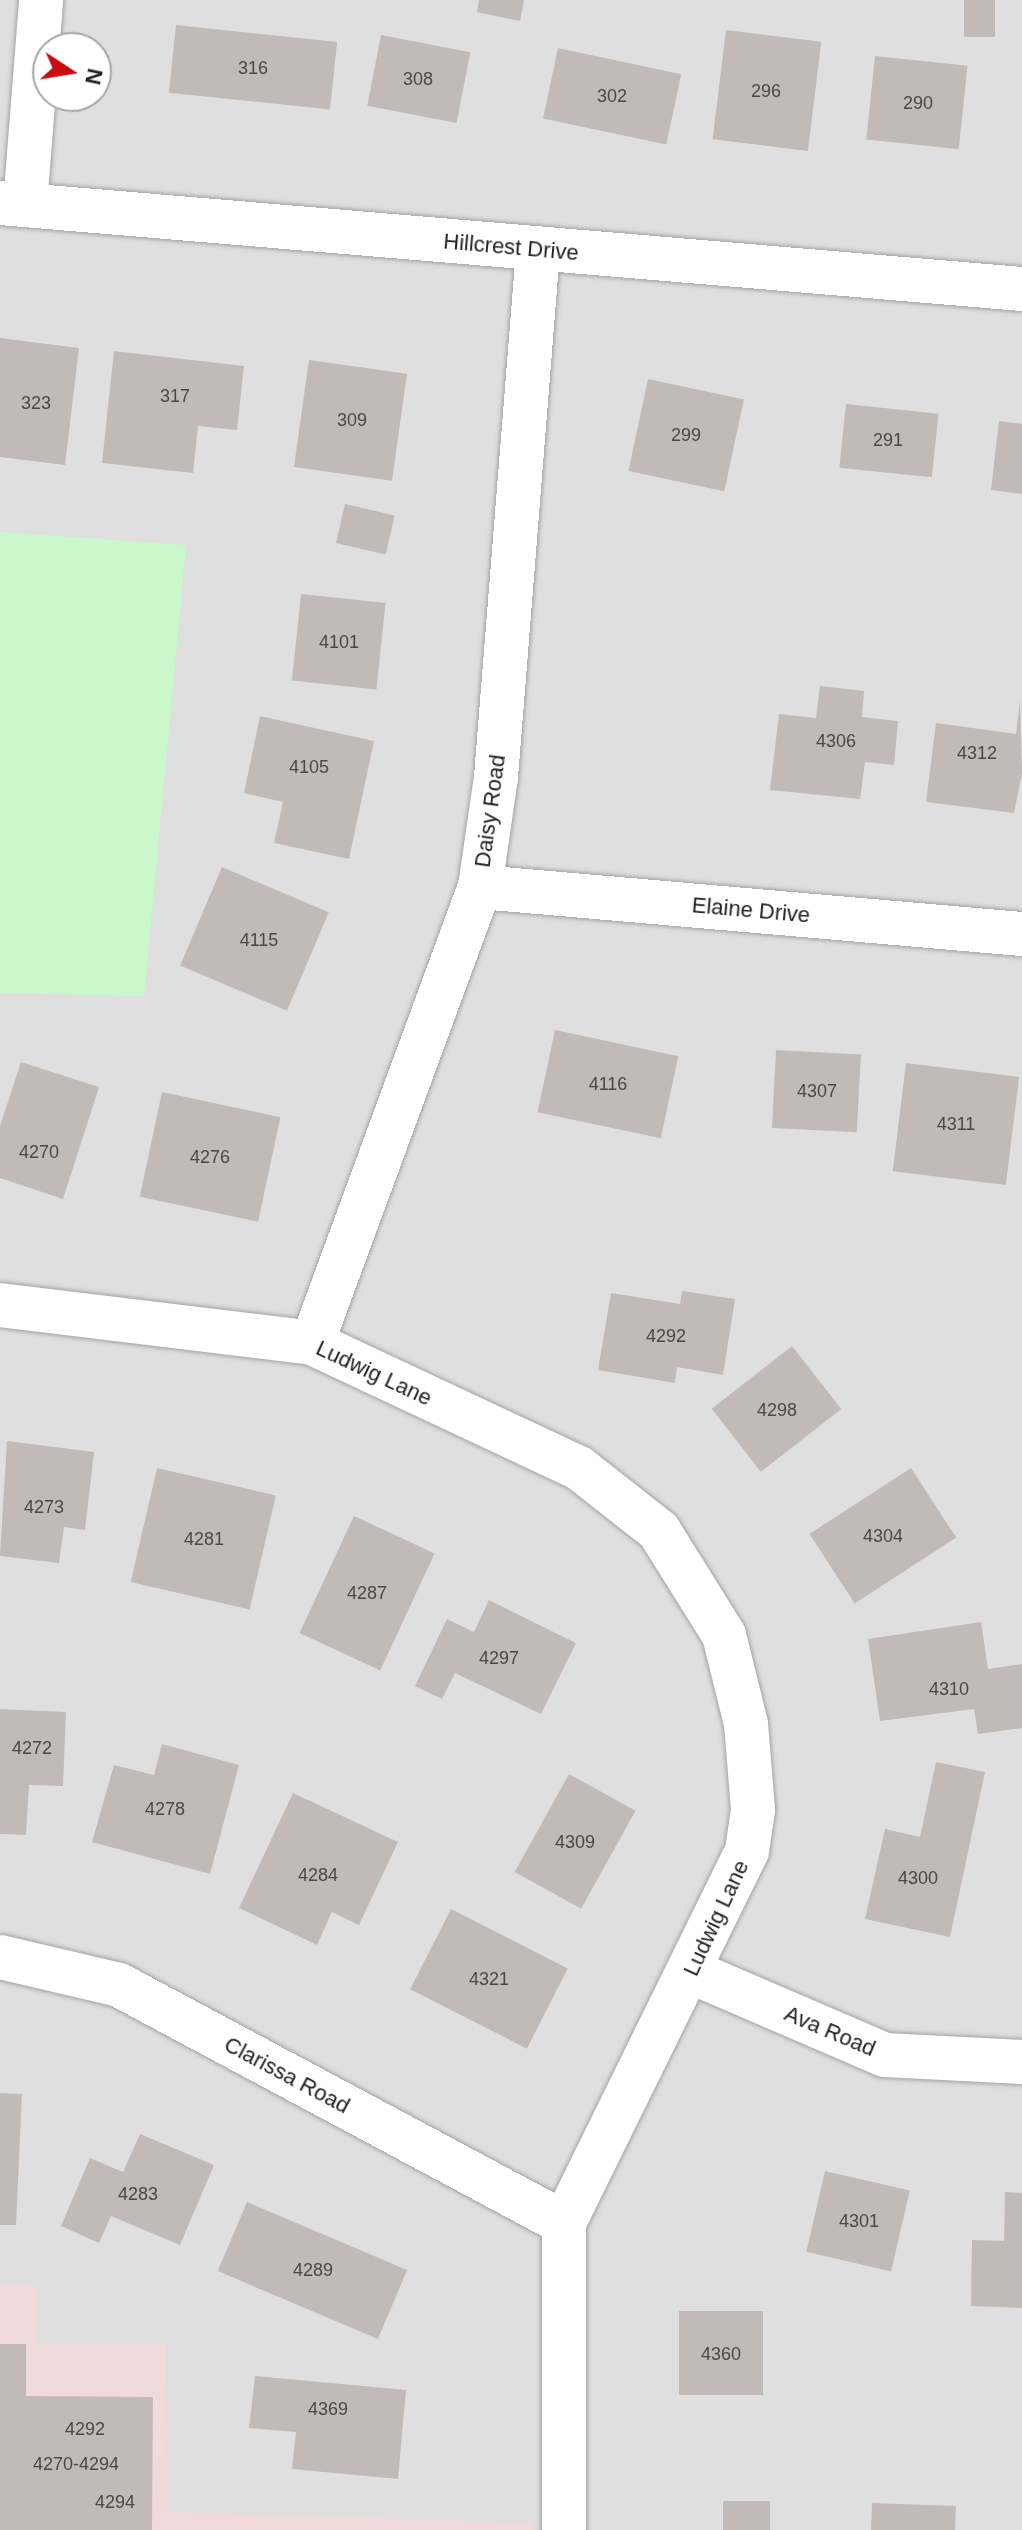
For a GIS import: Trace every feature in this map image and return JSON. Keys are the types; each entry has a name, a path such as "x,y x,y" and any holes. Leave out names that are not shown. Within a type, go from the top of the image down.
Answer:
{"street":[{"path":"13,204 41,0"},
{"name":"Hillcrest Drive","path":"13,204 1022,289"},
{"name":"Daisy Road","path":"312,1343 480,887 496,777 538,250"},
{"name":"Elaine Drive","path":"480,887 1022,934"},
{"name":"Ludwig Lane","path":"0,1305 312,1343 579,1468 659,1531 724,1635 746,1724 753,1810 747,1851 692,1972 564,2223 564,2530"},
{"name":"Clarissa Road","path":"0,1957 119,1985 564,2223"},
{"name":"Ava Road","path":"692,1972 885,2055 1022,2062"}],"shaded area":[{"path":"0,0 1022,0 1022,2530 0,2530"},
{"path":"0,2285 37,2285 36,2344 166,2343 167,2512 532,2523 532,2530 0,2530"}],"green space":[{"path":"0,532 186,545 144,996 0,993"}],"building":[{"path":"479,0 524,0 520,21 477,12"},
{"path":"964,0 995,0 995,37 964,37"},
{"path":"176,25 337,42 330,110 169,93"},
{"path":"726,30 821,42 808,151 713,139"},
{"path":"381,35 470,52 457,123 367,106"},
{"path":"558,48 681,74 666,145 543,118"},
{"path":"875,56 967,66 959,149 866,140"},
{"path":"0,338 79,348 65,465 0,457"},
{"path":"114,351 244,366 237,430 198,426 193,473 102,463"},
{"path":"309,360 407,374 392,481 294,467"},
{"path":"648,379 744,399 724,491 628,471"},
{"path":"846,404 938,414 932,477 839,468"},
{"path":"999,421 1022,424 1022,494 991,490"},
{"path":"345,504 395,515 386,554 336,543"},
{"path":"301,594 386,603 376,689 292,681"},
{"path":"820,686 864,691 862,717 898,721 894,765 865,762 860,799 770,790 779,714 816,718"},
{"path":"1020,700 1022,773 1014,813 926,802 936,723 1016,734"},
{"path":"260,716 374,741 349,859 274,843 283,802 244,793"},
{"path":"222,867 329,912 287,1011 180,965"},
{"path":"555,1030 678,1056 661,1138 538,1112"},
{"path":"776,1050 861,1054 857,1132 772,1128"},
{"path":"21,1062 99,1087 63,1199 0,1178 0,1126"},
{"path":"906,1063 1019,1077 1006,1185 893,1171"},
{"path":"162,1092 280,1117 258,1222 140,1197"},
{"path":"682,1291 735,1299 723,1375 677,1367 675,1383 598,1370 611,1293 680,1304"},
{"path":"792,1346 841,1409 761,1472 712,1409"},
{"path":"7,1441 94,1452 85,1530 64,1527 59,1563 0,1556"},
{"path":"157,1468 276,1495 250,1609 131,1582"},
{"path":"911,1468 956,1538 855,1604 810,1534"},
{"path":"354,1516 435,1554 380,1671 299,1633"},
{"path":"489,1600 576,1643 541,1714 455,1673 442,1699 415,1686 447,1619 474,1632"},
{"path":"981,1622 988,1669 1022,1664 1022,1728 978,1734 974,1709 880,1721 868,1639"},
{"path":"0,1709 66,1712 63,1786 29,1785 26,1835 0,1834"},
{"path":"162,1744 239,1765 210,1874 92,1842 114,1765 154,1775"},
{"path":"936,1762 985,1772 950,1937 865,1919 885,1829 920,1837"},
{"path":"569,1774 635,1811 581,1909 515,1872"},
{"path":"293,1793 398,1842 359,1925 332,1912 317,1945 239,1908"},
{"path":"451,1909 568,1968 527,2049 410,1989"},
{"path":"0,2093 22,2094 16,2225 0,2225"},
{"path":"140,2134 214,2165 180,2245 111,2216 99,2243 61,2226 90,2158 123,2172"},
{"path":"825,2171 910,2191 891,2271 806,2252"},
{"path":"1005,2192 1022,2193 1022,2308 971,2306 972,2240 1004,2241"},
{"path":"247,2202 407,2270 378,2339 218,2271"},
{"path":"679,2311 763,2311 763,2395 679,2395"},
{"path":"0,2344 26,2344 26,2396 153,2397 152,2530 0,2530"},
{"path":"255,2376 406,2390 398,2479 292,2469 296,2432 249,2428"},
{"path":"723,2501 770,2501 770,2530 723,2530"},
{"path":"872,2503 956,2506 955,2530 871,2530"}]}
